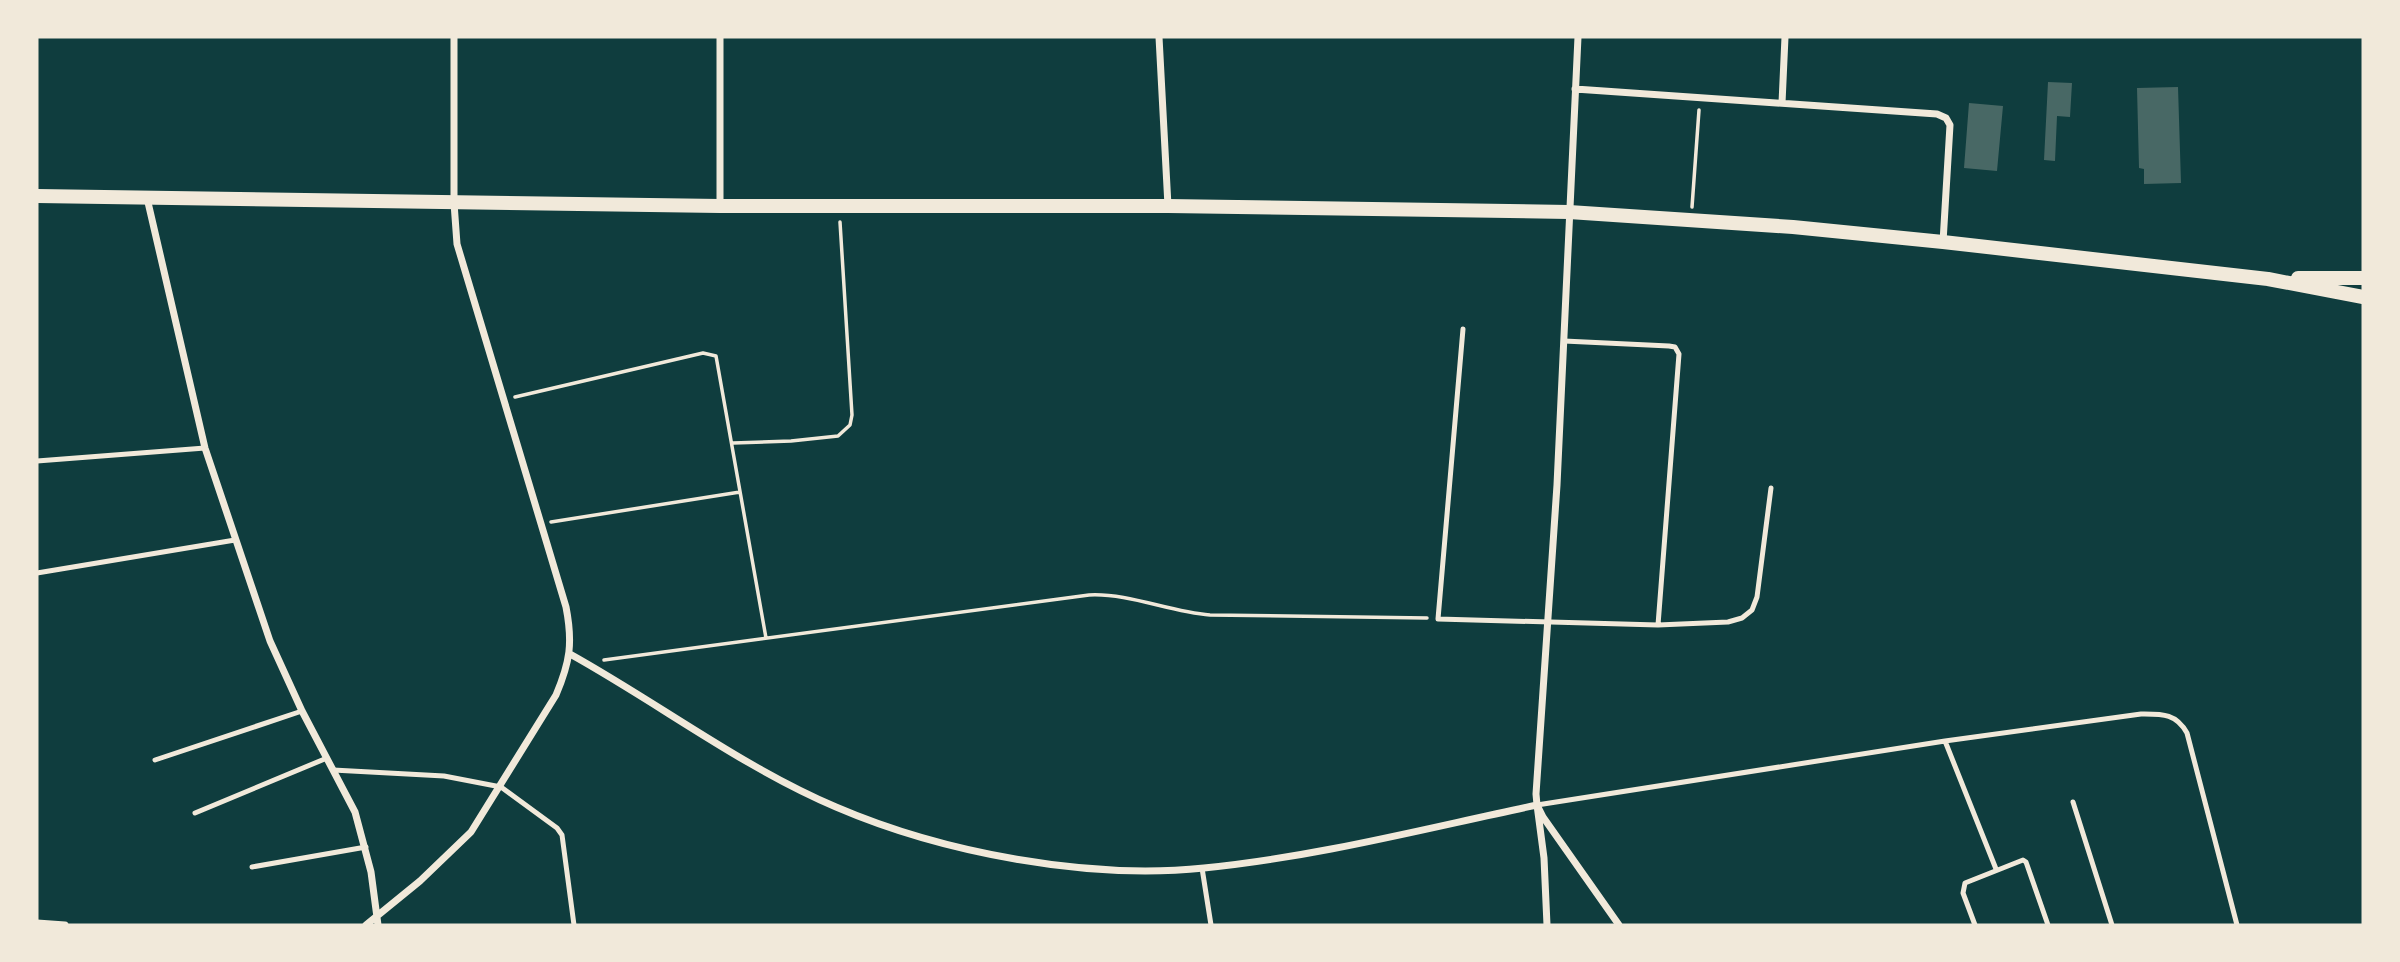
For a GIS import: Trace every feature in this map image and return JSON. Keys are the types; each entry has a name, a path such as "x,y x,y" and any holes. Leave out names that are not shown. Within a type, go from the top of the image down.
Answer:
{"main road":[{"path":"37,196 720,206 1168,206 1569,212 1691,219 1943,242 2268,279 2363,297"},
{"path":"2268,279 2363,278"}],"street":[{"path":"366,925 430,872 471,832 556,695 570,654 570,628 566,607 461,261 454,203 454,37"},
{"path":"720,37 720,206"},
{"path":"1159,37 1168,206"},
{"path":"1547,925 1544,858 1535,783 1548,624 1578,37"},
{"path":"1782,103 1785,37"},
{"path":"1576,89 1937,114 1946,118 1950,125 1943,242"},
{"path":"146,198 205,448 270,641 302,711 355,812 366,847 377,925"},
{"path":"570,654 666,715 777,779 836,807 890,828 967,849 1038,862 1117,870 1202,868 1282,857 1537,805"},
{"path":"1537,805 1571,859 1619,925"},
{"path":"37,923 65,925"}],"lane":[{"path":"1463,328 1437,619 1658,625 1728,622 1742,618 1752,610 1757,597 1771,488"},
{"path":"1564,341 1669,346 1675,348 1679,354 1658,625"},
{"path":"37,461 205,448"},
{"path":"37,573 235,540"},
{"path":"156,760 302,711"},
{"path":"1537,805 1945,741 2141,714 2171,716 2181,723 2187,733 2237,925"},
{"path":"1945,741 1996,869"},
{"path":"195,813 327,758"},
{"path":"333,770 444,776 501,787 557,828 562,835 573,925"},
{"path":"2073,802 2112,925"},
{"path":"251,867 366,847"},
{"path":"1975,925 1962,887 1965,883 1996,869 2023,860 2048,925"},
{"path":"1202,868 1210,925"}],"path":[{"path":"1691,219 1700,98"},
{"path":"733,443 838,436 850,425 852,415 839,206"},
{"path":"503,400 703,353 716,356 766,638"},
{"path":"542,523 741,492"},
{"path":"585,663 1101,594 1210,615 1437,619"}],"building":[{"path":"2048,82 2072,83 2070,117 2057,116 2055,161 2044,160"},
{"path":"2178,87 2181,183 2144,184 2144,169 2139,168 2137,88"},
{"path":"1969,103 2003,106 1997,171 1964,168"}]}
